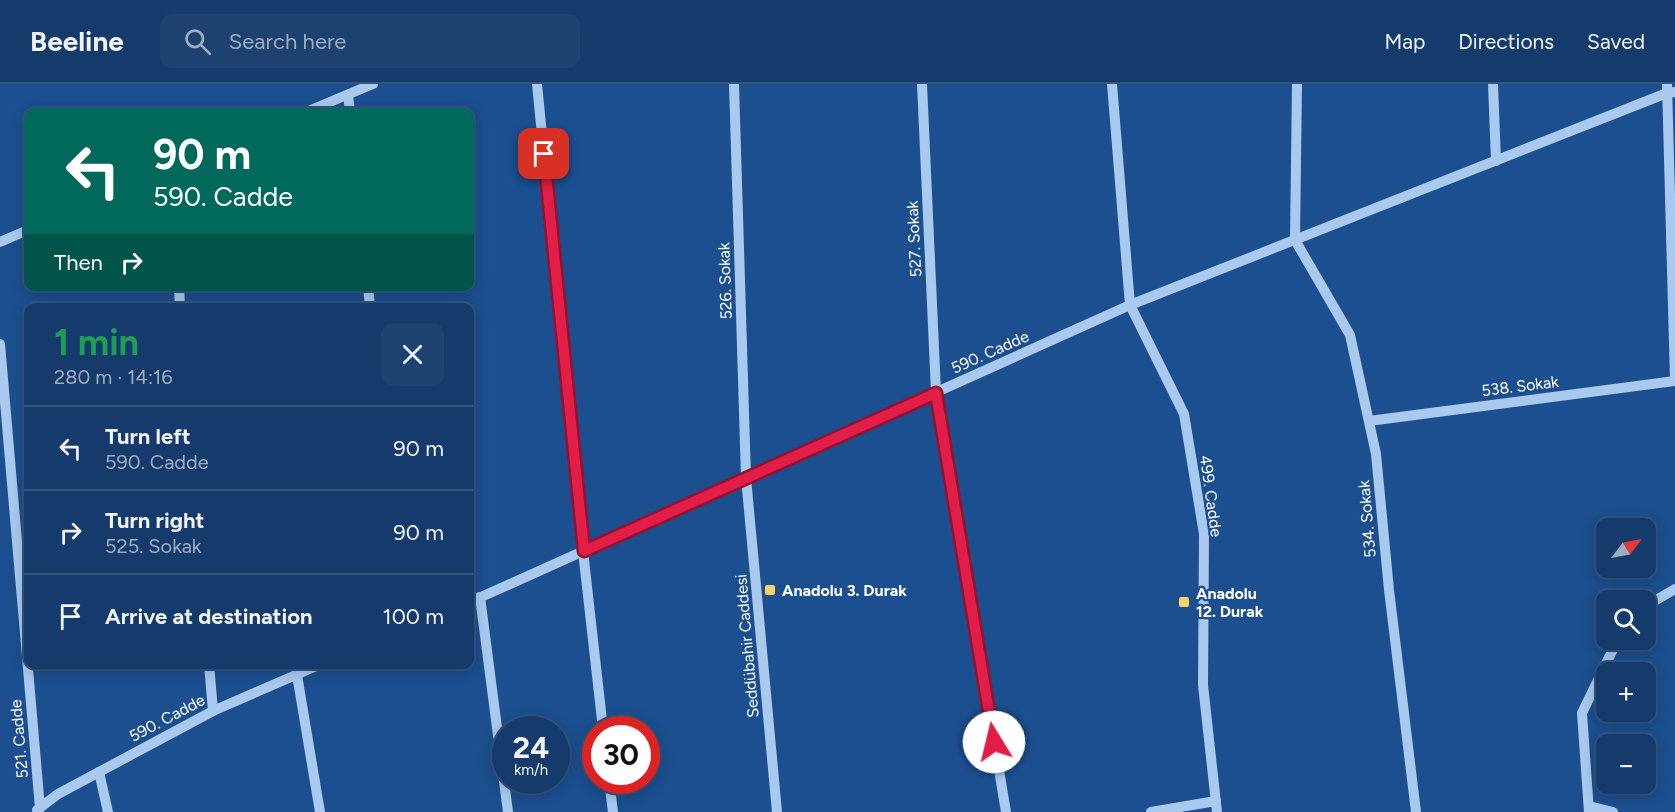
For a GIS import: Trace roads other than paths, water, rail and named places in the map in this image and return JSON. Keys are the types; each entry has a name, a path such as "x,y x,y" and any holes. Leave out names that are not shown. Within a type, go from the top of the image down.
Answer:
{"street":[{"path":"316,108 373,84"},
{"path":"537,84 602,716"},
{"name":"526. Sokak","path":"734,84 746,478"},
{"name":"527. Sokak","path":"922,84 936,393 1006,812"},
{"path":"1112,84 1130,305"},
{"path":"1295,240 1298,84"},
{"path":"1493,84 1496,161"},
{"path":"1670,90 1675,381"},
{"name":"590. Cadde","path":"475,599 1130,305 1670,90"},
{"path":"348,95 350,108"},
{"path":"0,242 24,232"},
{"name":"534. Sokak","path":"1295,240 1350,335 1376,454 1389,590 1416,812"},
{"name":"499. Cadde","path":"1130,305 1184,414 1204,534 1203,685 1216,807"},
{"name":"521. Cadde","path":"0,344 24,638"},
{"name":"538. Sokak","path":"1369,421 1675,381"},
{"name":"Seddübahir Caddesi","path":"746,478 777,812"},
{"path":"1656,600 1675,589"},
{"path":"475,599 508,812"},
{"path":"1613,650 1582,713 1589,809 1613,812"},
{"name":"521. Cadde","path":"27,669 38,810"},
{"path":"209,669 213,711"},
{"name":"590. Cadde","path":"38,810 58,794 213,711 310,669"},
{"path":"297,675 320,812"},
{"path":"99,772 108,812"},
{"path":"611,794 613,812"},
{"path":"1150,812 1216,807"}],"place":[{"name":"Anadolu 3. Durak","path":"770,590"},
{"name":"Anadolu 12. Durak","path":"1184,602"}]}
